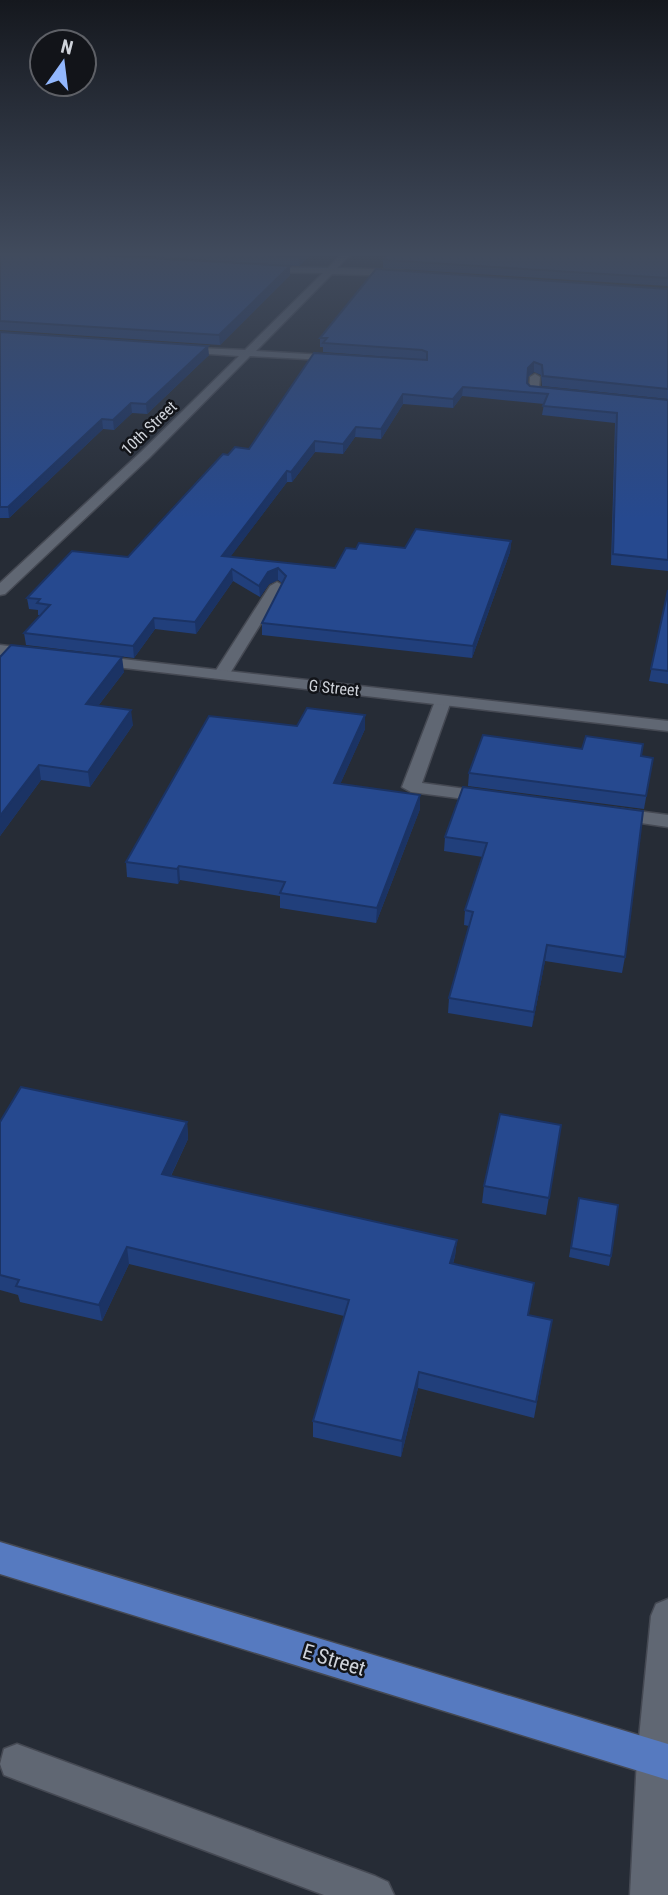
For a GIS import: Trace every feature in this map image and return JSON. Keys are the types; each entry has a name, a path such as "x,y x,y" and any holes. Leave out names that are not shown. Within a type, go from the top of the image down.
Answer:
{"main road":[{"name":"E Street","path":"0,1558 661,1760"}],"street":[{"name":"10th Street","path":"0,591 259,342"},
{"path":"165,348 355,360"},
{"path":"535,377 533,391 571,394"},
{"path":"220,675 277,586"},
{"path":"0,650 55,657"},
{"name":"G Street","path":"83,660 668,726"},
{"path":"443,701 411,786 506,799"},
{"path":"600,812 668,821"},
{"path":"649,1895 661,1760 668,1616"},
{"path":"17,1762 375,1895"}],"building":[{"path":"0,342 155,342 208,346 146,404 131,403 113,420 102,419 8,507 0,507"},
{"path":"668,342 668,389 543,376 542,365 534,362 528,368 527,383 530,386 668,400 668,560 613,554 617,413 543,406 548,394 463,387 453,399 403,394 381,429 356,427 343,444 315,441 291,472 287,471 222,556 335,568 346,548 356,549 359,543 405,548 416,529 511,541 473,646 262,623 286,576 278,568 268,572 259,586 232,569 195,622 154,618 133,646 24,633 50,605 37,603 40,599 27,598 72,551 128,557 223,454 228,455 235,447 249,449 314,353 427,360 427,352 422,350 323,343"},
{"path":"668,590 668,671 651,669"},
{"path":"11,645 122,657 86,704 131,710 88,772 39,765 0,816 0,657"},
{"path":"307,708 365,715 334,783 420,795 377,908 280,893 285,882 179,866 177,869 126,862 209,716 297,726"},
{"path":"483,735 582,749 586,736 643,744 641,756 653,758 646,796 469,773"},
{"path":"463,787 643,811 625,957 547,945 534,1012 449,998 473,912 465,910 487,843 445,837"},
{"path":"21,1087 187,1122 162,1174 457,1240 450,1263 534,1283 528,1315 552,1320 536,1402 419,1372 402,1441 313,1421 349,1300 127,1247 99,1305 16,1286 19,1280 0,1275 0,1122"},
{"path":"500,1114 561,1125 549,1198 484,1186"},
{"path":"579,1198 618,1205 611,1256 571,1248"}]}
